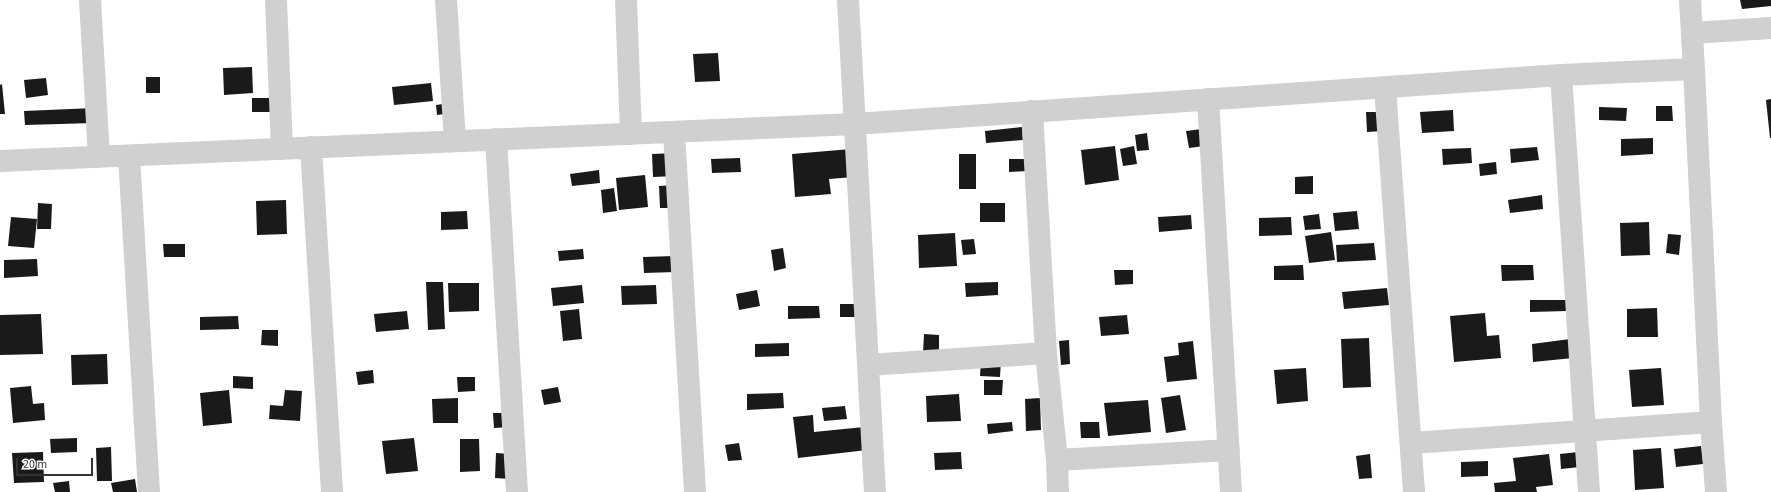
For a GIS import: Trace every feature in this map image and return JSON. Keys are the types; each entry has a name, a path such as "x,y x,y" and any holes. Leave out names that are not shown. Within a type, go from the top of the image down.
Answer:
{"street":[{"path":"90,0 99,157"},
{"path":"276,0 282,149"},
{"path":"446,0 455,141"},
{"path":"626,0 631,134"},
{"path":"848,0 875,492"},
{"path":"1690,0 1711,422 1716,492"},
{"path":"1692,33 1771,28"},
{"path":"0,161 855,124 1561,74 1694,69"},
{"path":"1561,74 1589,492"},
{"path":"1385,87 1412,443 1414,492"},
{"path":"1208,99 1231,492"},
{"path":"1032,112 1046,353 1057,460 1058,492"},
{"path":"674,132 696,492"},
{"path":"496,140 518,492"},
{"path":"311,147 332,492"},
{"path":"130,156 148,492"},
{"path":"868,365 1046,353"},
{"path":"1412,443 1711,422"},
{"path":"1057,460 1229,450"}],"building":[{"path":"1740,0 1771,0 1771,6 1742,9"},
{"path":"718,53 720,81 695,82 693,54"},
{"path":"252,67 253,93 224,95 223,68"},
{"path":"146,77 160,77 160,93 146,93"},
{"path":"46,78 48,95 26,98 24,80"},
{"path":"431,83 433,101 394,105 392,87"},
{"path":"2,84 5,114 0,114 0,85"},
{"path":"252,98 270,98 270,112 252,112"},
{"path":"1771,99 1771,138 1770,138 1766,100"},
{"path":"457,102 458,112 437,115 436,105"},
{"path":"1656,106 1672,106 1673,121 1656,121"},
{"path":"1599,107 1627,108 1626,121 1599,120"},
{"path":"94,108 94,123 25,125 24,111"},
{"path":"1453,110 1454,131 1422,133 1420,112"},
{"path":"1366,112 1382,112 1383,131 1367,132"},
{"path":"1022,127 1023,140 986,143 985,131"},
{"path":"1202,129 1204,146 1189,148 1186,131"},
{"path":"1147,133 1149,150 1137,151 1135,135"},
{"path":"1653,138 1653,154 1621,156 1621,139"},
{"path":"1115,146 1119,180 1085,185 1081,150"},
{"path":"1134,146 1137,164 1123,166 1120,149"},
{"path":"1537,147 1539,160 1511,163 1510,149"},
{"path":"1471,148 1472,163 1443,165 1442,149"},
{"path":"851,149 854,177 829,179 831,194 795,197 792,154"},
{"path":"675,153 676,176 653,177 652,154"},
{"path":"959,154 976,154 976,189 959,189"},
{"path":"740,158 741,172 712,173 711,159"},
{"path":"1009,159 1028,159 1028,171 1009,172"},
{"path":"1496,162 1497,174 1480,176 1479,164"},
{"path":"599,170 600,183 572,186 570,174"},
{"path":"645,175 648,207 619,210 616,178"},
{"path":"1313,176 1313,194 1295,194 1295,177"},
{"path":"675,185 676,208 660,208 659,186"},
{"path":"614,188 617,211 603,213 601,190"},
{"path":"1542,195 1543,209 1510,213 1508,200"},
{"path":"286,200 287,234 257,235 256,201"},
{"path":"38,203 52,204 51,229 37,229"},
{"path":"980,203 1005,203 1005,222 980,222"},
{"path":"467,211 468,229 441,230 441,212"},
{"path":"1357,211 1359,229 1335,231 1333,213"},
{"path":"1319,214 1321,229 1305,230 1303,216"},
{"path":"1191,215 1192,229 1159,232 1158,217"},
{"path":"11,217 37,219 34,248 8,246"},
{"path":"1291,217 1292,235 1259,236 1259,218"},
{"path":"1649,222 1650,255 1621,256 1620,223"},
{"path":"1331,232 1335,260 1309,263 1305,236"},
{"path":"955,233 957,266 919,268 918,235"},
{"path":"1668,234 1681,235 1679,255 1666,253"},
{"path":"974,239 976,254 963,255 961,240"},
{"path":"1374,243 1376,260 1337,262 1336,245"},
{"path":"163,244 185,244 185,257 164,257"},
{"path":"783,248 786,268 774,271 771,250"},
{"path":"583,249 584,259 559,261 558,251"},
{"path":"675,256 676,272 644,273 643,257"},
{"path":"37,259 38,276 4,278 4,260"},
{"path":"1303,265 1304,280 1274,280 1274,266"},
{"path":"1501,265 1533,265 1534,280 1502,281"},
{"path":"1114,270 1133,270 1133,284 1115,285"},
{"path":"426,282 443,282 445,329 428,330"},
{"path":"998,282 998,295 966,297 965,283"},
{"path":"448,283 479,283 479,311 449,312"},
{"path":"582,285 584,303 553,306 551,288"},
{"path":"656,285 657,304 622,305 621,286"},
{"path":"1387,288 1389,305 1344,309 1342,292"},
{"path":"757,290 760,306 739,310 736,294"},
{"path":"1530,300 1567,300 1567,311 1530,312"},
{"path":"840,304 859,304 859,317 840,317"},
{"path":"788,306 819,306 820,318 788,319"},
{"path":"1657,308 1658,337 1627,337 1627,309"},
{"path":"579,309 582,339 563,341 560,311"},
{"path":"407,311 409,329 376,332 374,314"},
{"path":"1485,313 1487,336 1499,335 1501,358 1454,362 1450,316"},
{"path":"41,314 43,354 0,355 0,315"},
{"path":"1127,315 1129,334 1101,336 1099,317"},
{"path":"238,316 239,329 200,330 200,317"},
{"path":"262,330 278,330 278,346 261,345"},
{"path":"924,334 939,335 939,353 923,353"},
{"path":"1369,338 1371,387 1343,388 1341,339"},
{"path":"1570,339 1573,358 1533,362 1532,344"},
{"path":"1069,340 1070,364 1061,365 1059,341"},
{"path":"1193,341 1197,379 1167,382 1164,357 1179,355 1178,343"},
{"path":"789,343 789,356 755,357 755,344"},
{"path":"107,354 108,384 72,385 71,355"},
{"path":"981,359 1001,361 1000,377 980,376"},
{"path":"1306,368 1308,401 1277,404 1274,370"},
{"path":"1661,368 1664,405 1632,407 1629,370"},
{"path":"373,370 374,383 358,385 356,372"},
{"path":"233,376 253,377 253,389 233,388"},
{"path":"457,377 475,377 475,391 458,392"},
{"path":"984,380 1003,380 1002,395 984,395"},
{"path":"31,386 33,404 44,403 45,420 13,423 10,388"},
{"path":"558,387 561,402 544,405 541,390"},
{"path":"229,390 232,423 203,426 200,393"},
{"path":"285,390 302,391 300,421 269,419 270,405 283,406"},
{"path":"783,393 784,408 747,410 747,394"},
{"path":"959,394 961,421 927,422 926,396"},
{"path":"1180,395 1186,430 1166,433 1161,398"},
{"path":"458,398 458,423 433,423 432,399"},
{"path":"1040,398 1041,430 1026,431 1025,399"},
{"path":"1148,400 1151,432 1108,436 1104,403"},
{"path":"845,406 847,419 824,421 822,408"},
{"path":"493,413 510,413 510,427 494,428"},
{"path":"813,415 814,432 864,427 867,450 798,458 793,417"},
{"path":"1012,422 1013,431 988,434 987,424"},
{"path":"1080,422 1099,422 1100,438 1081,438"},
{"path":"77,438 77,452 51,453 50,439"},
{"path":"414,438 418,471 386,474 382,441"},
{"path":"460,439 479,439 480,471 460,472"},
{"path":"739,443 742,460 728,461 725,445"},
{"path":"1701,446 1703,464 1676,467 1674,449"},
{"path":"111,447 112,481 97,481 96,448"},
{"path":"1661,448 1664,488 1635,490 1633,450"},
{"path":"43,452 44,482 14,483 12,453"},
{"path":"961,452 962,469 935,470 934,453"},
{"path":"1578,452 1580,467 1561,469 1560,454"},
{"path":"496,453 511,454 510,479 495,478"},
{"path":"1370,454 1372,478 1359,479 1356,456"},
{"path":"1549,454 1553,485 1536,487 1537,492 1495,492 1494,483 1516,481 1513,458"},
{"path":"1488,461 1488,476 1461,477 1461,462"},
{"path":"135,479 137,492 113,492 111,483"},
{"path":"69,481 70,492 55,492 53,483"}]}
